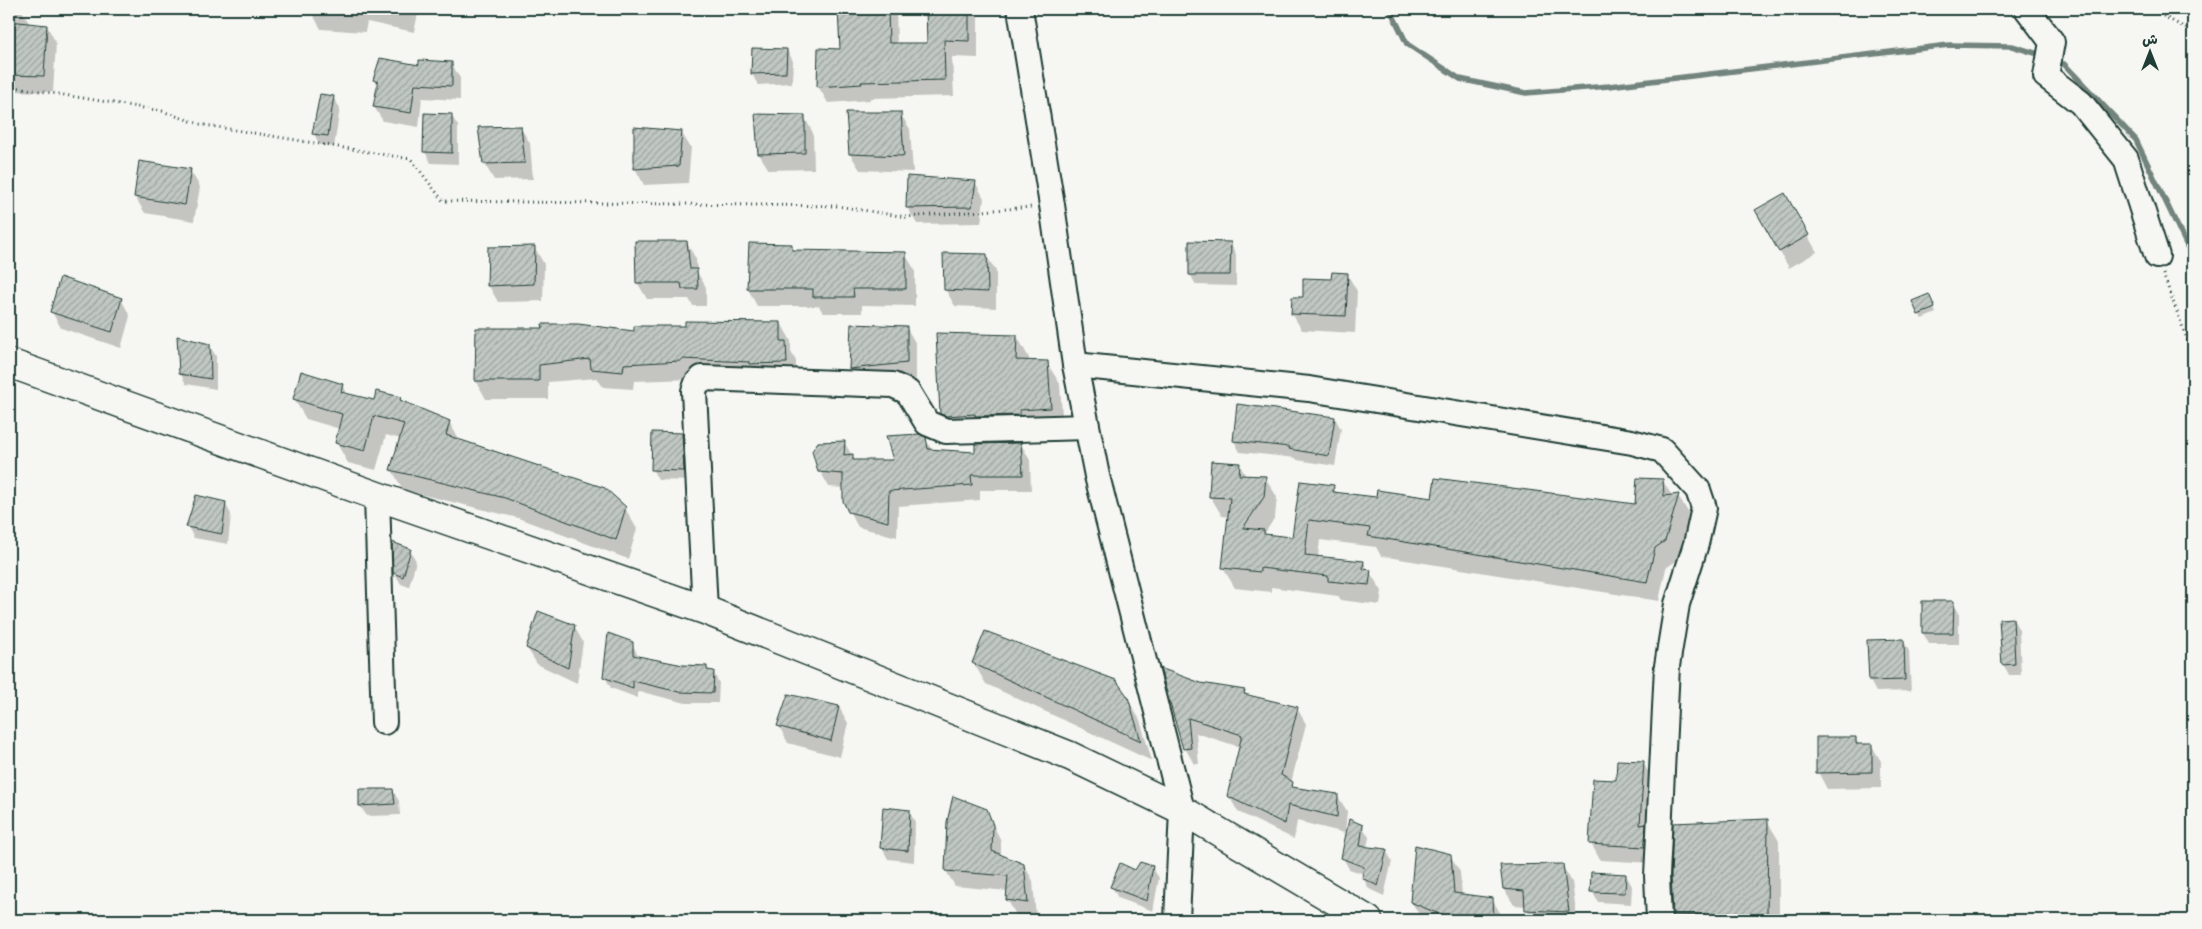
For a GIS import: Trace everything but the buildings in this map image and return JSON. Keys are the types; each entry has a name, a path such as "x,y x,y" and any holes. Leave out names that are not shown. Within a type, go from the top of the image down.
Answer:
{"main road":[{"path":"9,362 377,496 705,610 1070,756 1182,810 1368,920"}],"street":[{"path":"1020,9 1086,427 1182,810 1177,920"},
{"path":"2027,9 2052,42 2046,76 2081,103 2126,159 2157,256"},
{"path":"1075,365 1309,389 1632,442 1662,450 1698,490 1704,508 1696,544 1677,604 1667,666 1657,876 1659,920"},
{"path":"705,610 694,391 697,382 702,378 893,385 908,392 928,423 946,432 1086,427"},
{"path":"377,496 384,722"}],"path":[{"path":"2150,9 2193,32"},
{"path":"9,86 162,111 199,124 411,159 443,201 837,206 906,217 1052,205"},
{"path":"2157,256 2193,356"}],"waterway":[{"path":"1390,9 1407,44 1460,79 1526,93 1609,86 1949,45 2012,46 2035,53"},
{"path":"2064,64 2136,140 2188,248 2193,265"}]}
